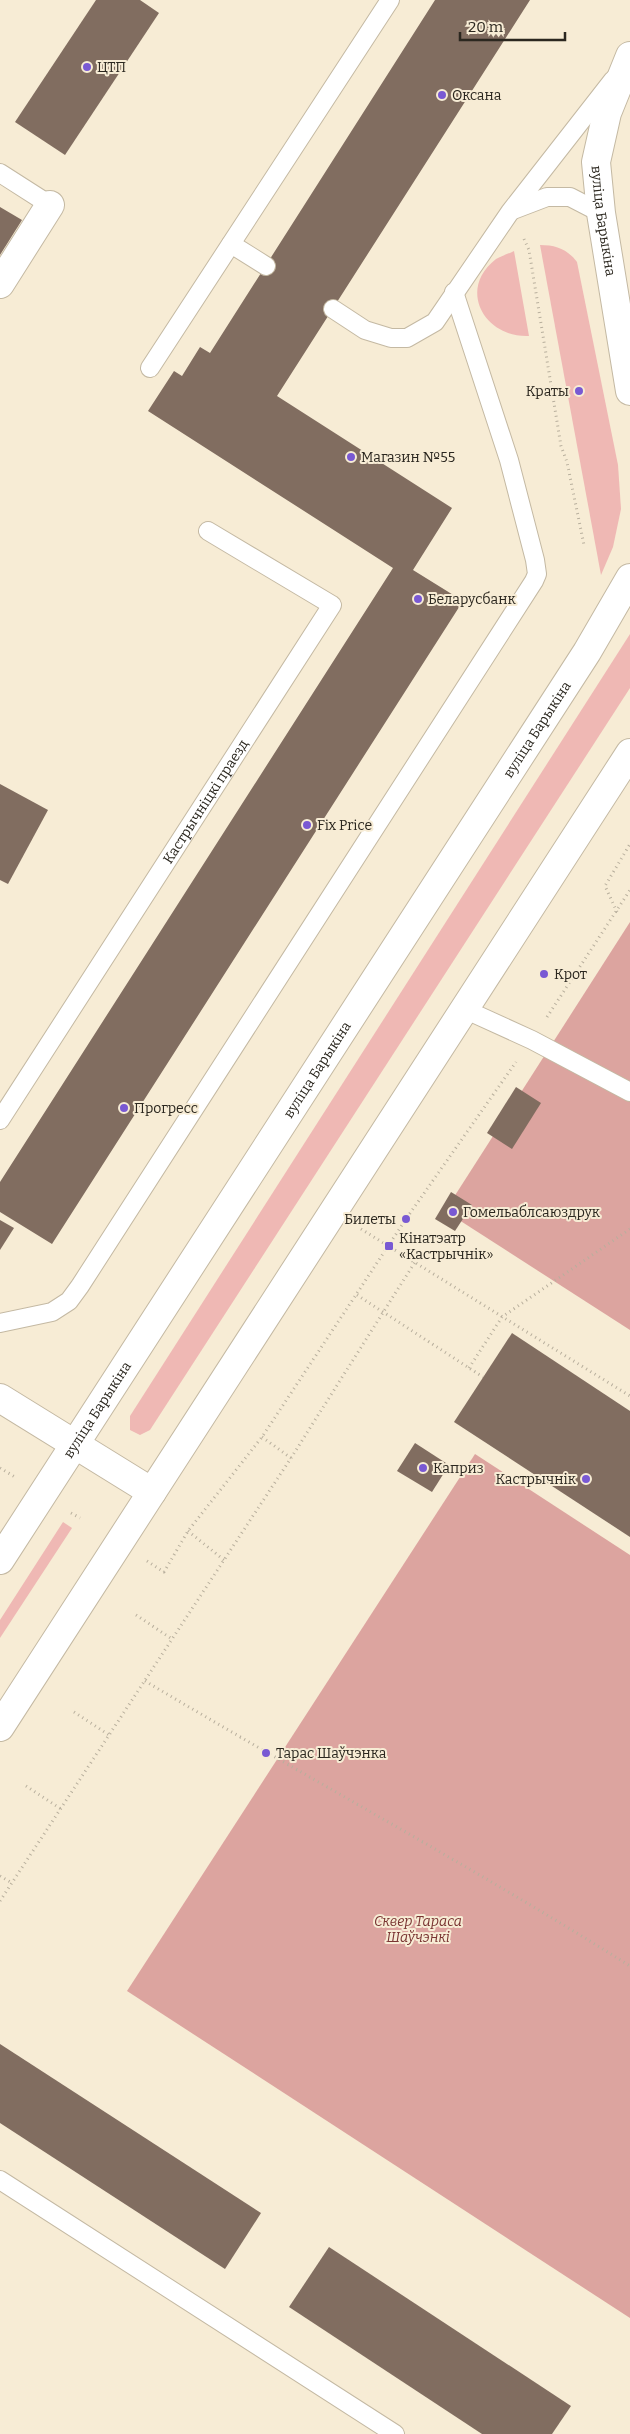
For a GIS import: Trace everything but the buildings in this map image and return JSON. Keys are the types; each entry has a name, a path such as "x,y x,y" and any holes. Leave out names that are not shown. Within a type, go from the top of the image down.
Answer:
{"main road":[{"name":"вуліца Барыкіна","path":"628,60 607,113 596,162 601,213 630,391"},
{"path":"0,284 50,205"},
{"path":"601,213 630,265"},
{"name":"вуліца Барыкіна","path":"0,1560 587,652 630,578"},
{"path":"0,1727 630,753"},
{"path":"0,1398 152,1492"}],"lane":[{"path":"150,368 390,0"},
{"path":"333,309 372,334 390,338 407,338 435,322 510,212 628,60"},
{"path":"0,173 50,205"},
{"path":"510,212 547,196 570,197 601,213"},
{"path":"231,244 266,266"},
{"path":"0,1323 57,1310 69,1301 80,1286 534,581 536,574 534,560 509,460 454,292"},
{"name":"Кастрычніцкі праезд","path":"0,1120 332,605 208,531"},
{"path":"464,1009 532,1040 630,1092"},
{"path":"0,2180 395,2434"}],"path":[{"path":"510,212 529,250 561,446 567,462 584,545"},
{"path":"617,912 605,886 630,844"},
{"path":"147,1561 164,1572 188,1531 262,1437 430,1184"},
{"path":"468,1368 502,1317 630,1229"},
{"path":"389,1246 630,1396"},
{"path":"0,1901 291,1458 415,1262"},
{"path":"357,1295 483,1377"},
{"path":"262,1437 291,1458"},
{"path":"0,1468 16,1477"},
{"path":"71,1513 80,1518"},
{"path":"188,1531 224,1560"},
{"path":"136,1615 172,1639"},
{"path":"145,1681 277,1760 568,1927 630,1966"},
{"path":"74,1712 109,1735"},
{"path":"26,1786 61,1809"},
{"path":"0,1876 12,1883"}],"shaded area":[{"path":"540,245 561,249 577,262 618,465 621,509 613,547 601,575"},
{"path":"514,251 529,336 513,334 499,329 488,320 481,310 477,297 478,284 484,271 496,259"},
{"path":"630,634 630,688 150,1430 140,1435 130,1430 130,1416"},
{"path":"63,1522 72,1528 0,1638 0,1620"}],"green space":[{"path":"630,922 630,1330 445,1211"},
{"name":"Сквер Тараса Шаўчэнкі","path":"475,1454 630,1555 630,2318 127,1991"}],"place":[{"name":"ЦТП","path":"87,67"},
{"name":"Оксана","path":"442,95"},
{"name":"Краты","path":"579,391"},
{"name":"Магазин №55","path":"351,457"},
{"name":"Беларусбанк","path":"418,599"},
{"name":"Fix Price","path":"307,825"},
{"name":"Крот","path":"544,974"},
{"name":"Прогресс","path":"124,1108"},
{"name":"Гомельаблсаюздрук","path":"453,1212"},
{"name":"Билеты","path":"406,1219"},
{"name":"Кінатэатр «Кастрычнік»","path":"389,1246"},
{"name":"Каприз","path":"423,1468"},
{"name":"Кастрычнік","path":"586,1479"},
{"name":"Тарас Шаўчэнка","path":"266,1753"}]}
